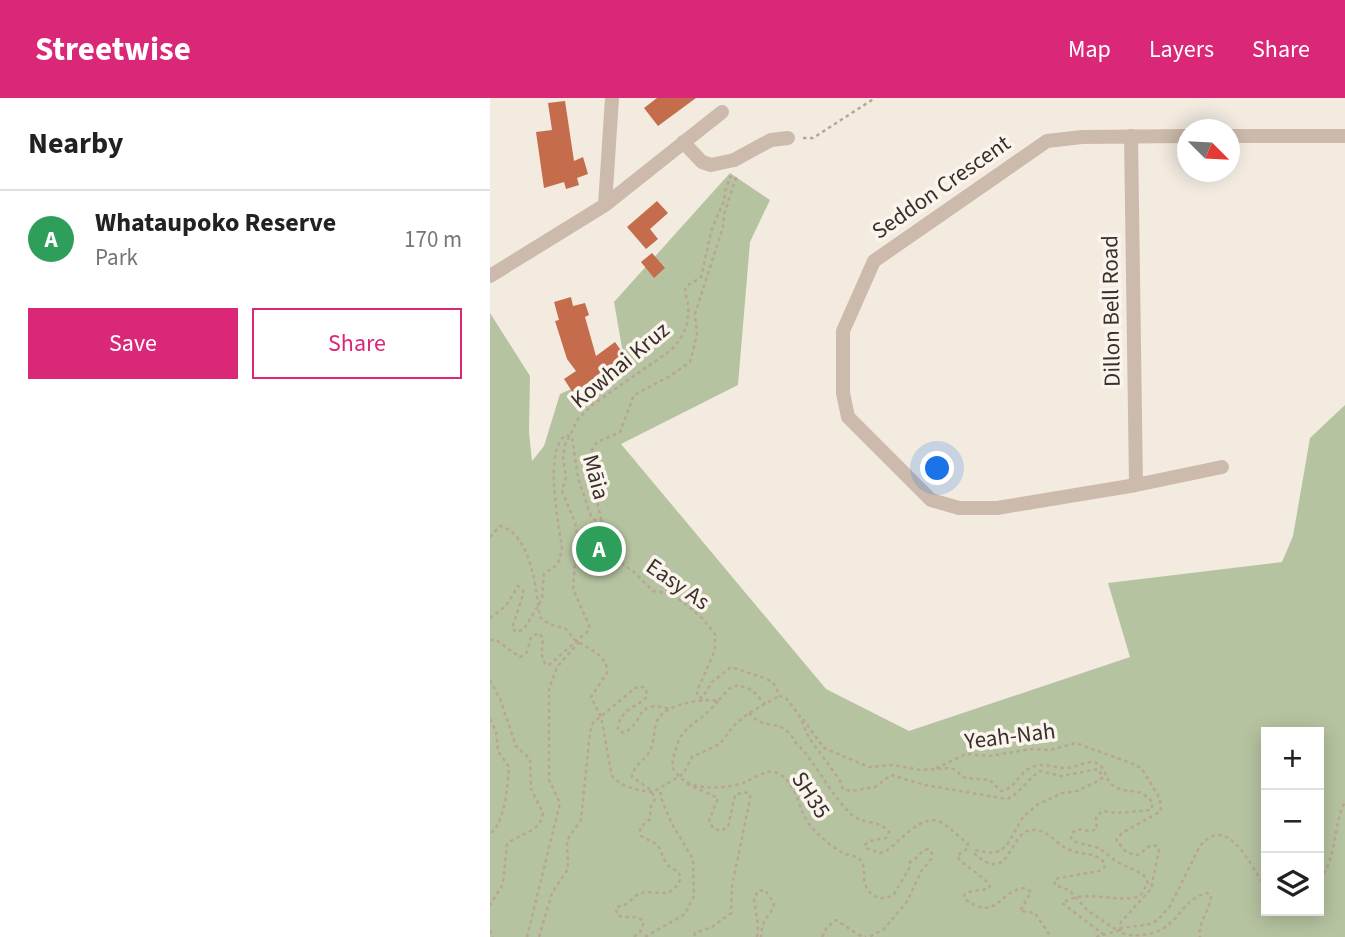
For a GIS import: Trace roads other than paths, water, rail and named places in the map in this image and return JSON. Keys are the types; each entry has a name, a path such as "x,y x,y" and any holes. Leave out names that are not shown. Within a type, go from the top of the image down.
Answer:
{"street":[{"path":"605,205 612,98"},
{"path":"490,276 605,205 722,111"},
{"name":"Dillon Bell Road","path":"1131,136 1136,485"},
{"name":"Seddon Crescent","path":"1177,136 1082,137 1048,141 874,261 844,331 843,393 848,417 931,500 959,508 997,508 1136,485 1222,467"},
{"path":"1240,136 1345,136"},
{"path":"683,142 702,162 711,165 740,157 771,140 788,138"}],"place":[{"name":"Whataupoko Reserve","path":"599,549"}]}
